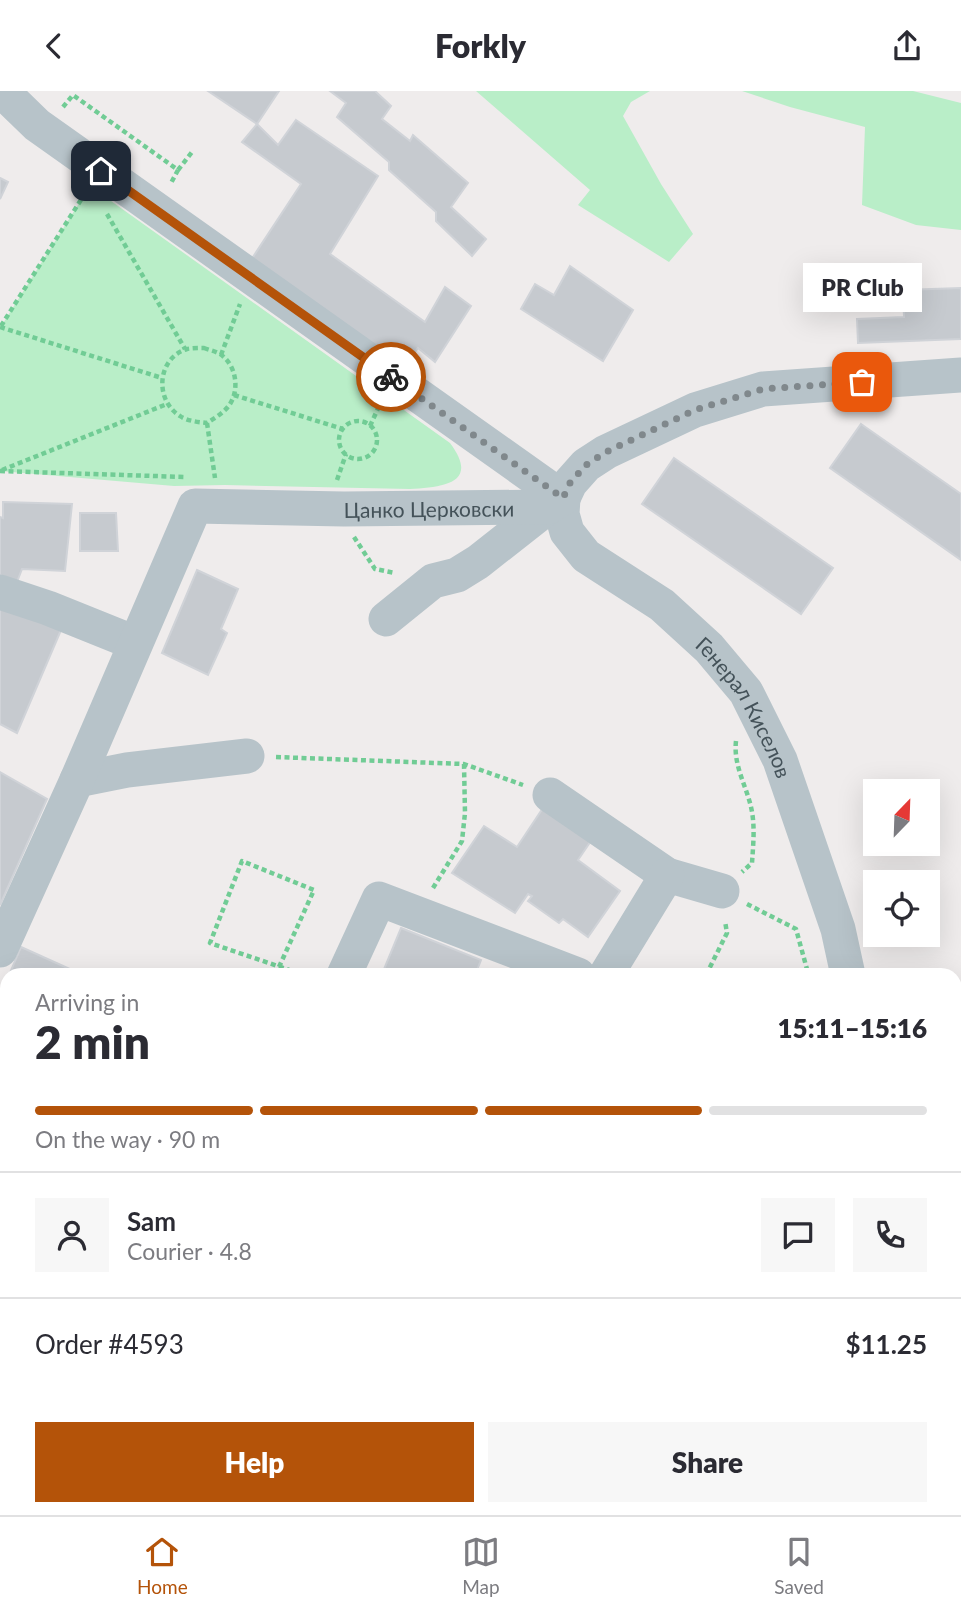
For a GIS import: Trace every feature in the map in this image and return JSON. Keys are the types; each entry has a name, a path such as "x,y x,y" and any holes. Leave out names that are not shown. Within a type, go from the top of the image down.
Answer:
{"street":[{"path":"5,92 37,125 555,502"},
{"path":"386,619 433,581 457,575 478,562 555,502 586,465 606,452 695,410 763,389 961,375"},
{"path":"0,950 135,643 205,492"},
{"name":"Цанко Церковски","path":"205,492 344,509 555,502"},
{"name":"Генерал Киселов","path":"555,502 567,532 586,556 662,605 709,648 746,692 780,760 838,929 846,968"},
{"path":"0,592 135,643"},
{"path":"77,780 127,770 247,756"},
{"path":"550,795 667,875 722,891"},
{"path":"610,968 667,875"},
{"path":"347,968 379,899 560,968"}],"path":[{"path":"61,108 75,93 178,170"},
{"path":"169,187 192,152"},
{"path":"90,186 0,327 162,378"},
{"path":"104,209 185,349"},
{"path":"221,355 243,297"},
{"path":"204,348 221,355 231,366 236,380 234,395 227,409 206,423 180,417 167,404 162,391 162,378 170,361 185,349 204,348"},
{"path":"234,395 343,429"},
{"path":"0,470 167,404"},
{"path":"359,421 370,426 376,435 375,447 368,455 353,458 346,454 340,445 343,429 352,422 359,421"},
{"path":"205,492 206,423"},
{"path":"336,482 346,454"},
{"path":"356,542 375,569"},
{"path":"722,891 752,863 752,812 735,751 738,722 751,701"},
{"path":"247,756 464,764 550,795"},
{"path":"418,913 462,841 465,813 464,764"},
{"path":"279,967 314,890 242,861 210,943 279,967 282,968"},
{"path":"710,968 727,933 722,891"},
{"path":"722,891 796,929 807,968"}],"green space":[{"path":"476,91 650,91 631,102 623,116 693,234 669,262 578,205 590,190"},
{"path":"742,91 913,91 961,103 961,230 916,225 862,205 865,127"},
{"path":"90,186 450,443 458,456 461,467 459,475 446,484 410,489 174,486 0,471 0,328"}],"building":[{"path":"208,91 279,91 257,124"},
{"path":"330,91 375,91 391,106 382,119 410,141 413,135 468,183 451,207 486,239 472,256 436,221 436,212 389,170 389,162 337,117 346,103"},
{"path":"296,120 378,176 330,254 425,322 445,287 471,306 435,362 418,348 403,368 251,260 301,184 242,142 257,124 278,145"},
{"path":"0,178 8,182 0,199"},
{"path":"570,266 633,310 603,361 521,309 535,284 554,295"},
{"path":"961,288 961,339 858,343 857,319 904,317 903,290"},
{"path":"861,424 961,494 961,560 830,468"},
{"path":"674,458 833,568 801,614 642,504"},
{"path":"3,502 72,504 65,571 22,569 17,582 0,575 0,517 3,518"},
{"path":"80,513 116,513 118,551 80,551"},
{"path":"197,570 238,589 221,629 227,633 208,675 162,653"},
{"path":"0,603 64,623 17,733 0,724"},
{"path":"0,772 47,799 0,905"},
{"path":"547,802 595,835 578,860 620,891 588,937 563,919 559,923 528,901 532,896 528,894 515,913 452,873 484,826 517,847"},
{"path":"401,928 481,960 478,968 384,968"},
{"path":"21,947 68,968 12,968"}],"way so far":[{"path":"391,377 563,498 570,483 586,465 606,452 695,410 763,389 862,382"}],"place":[{"name":"PR Club","path":"862,382"}],"route":[{"path":"101,171 391,377"}]}
